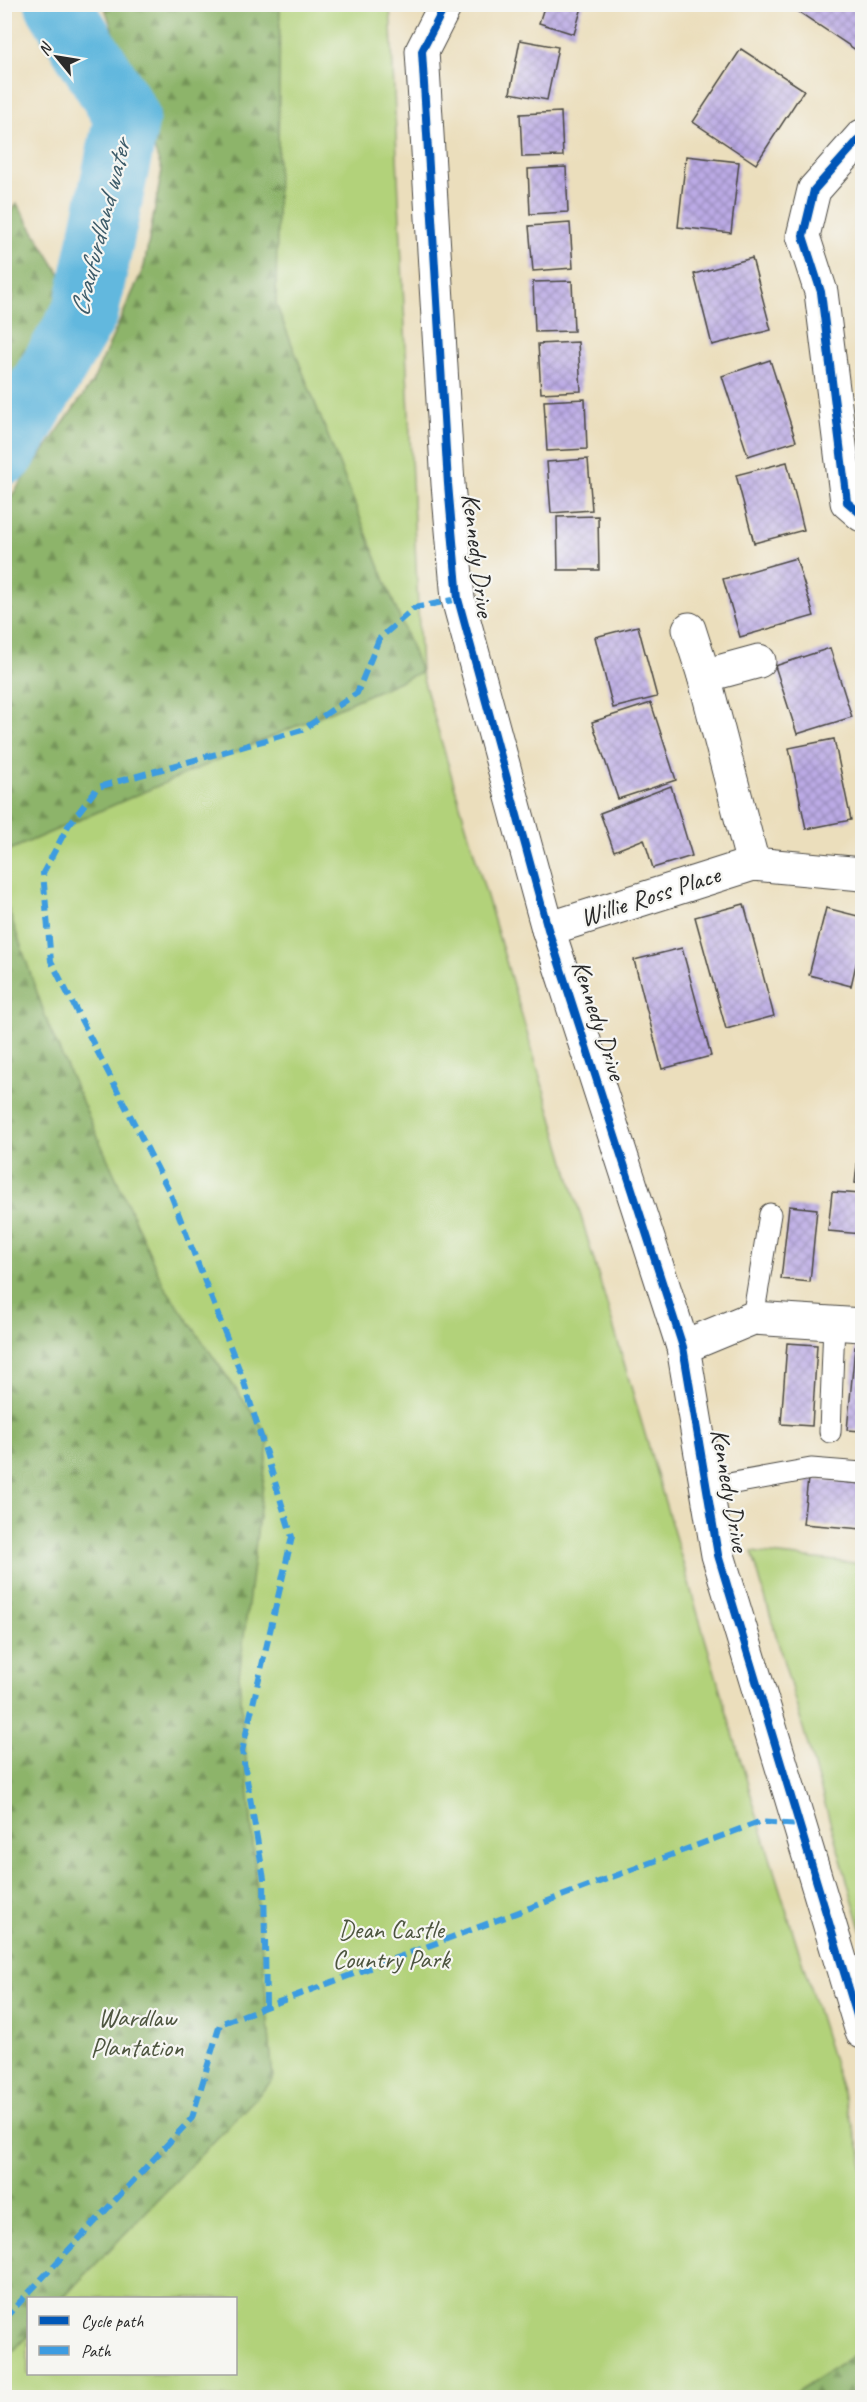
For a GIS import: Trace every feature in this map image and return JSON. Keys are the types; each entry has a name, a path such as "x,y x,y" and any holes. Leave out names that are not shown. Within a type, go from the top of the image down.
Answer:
{"street":[{"name":"Kennedy Drive","path":"446,4 422,51 448,484 458,599 548,929 684,1347 718,1555 862,2032"},
{"path":"862,136 814,190 803,236 821,292 847,502 862,515"},
{"name":"Willie Ross Place","path":"689,629 704,676 753,864"},
{"path":"704,676 759,661"},
{"name":"Willie Ross Place","path":"548,929 753,864 862,874"},
{"path":"684,1347 753,1318 848,1324"}],"lane":[{"path":"753,1318 770,1214"},
{"path":"830,1432 848,1324"},
{"path":"707,1488 811,1469 862,1473"}],"green space":[{"name":"Dean Castle Country Park","path":"104,5 390,5 421,672 759,1822 862,2155 862,2397 5,2398 5,506 92,383 144,267 162,170"},
{"path":"104,5 280,5 276,304 421,672 5,852 5,505 92,383 144,267 162,171"},
{"path":"17,204 65,282 5,402 5,314 13,299 5,272 4,220"},
{"name":"Wardlaw Plantation","path":"4,897 49,1027 164,1286 269,1437 239,1676 273,2080 64,2297 27,2297 27,2336 5,2360"},
{"path":"752,1552 862,1564 862,1932"},
{"path":"857,2353 862,2362 862,2397 789,2397"}],"building":[{"path":"545,4 583,4 574,34 539,23"},
{"path":"787,4 862,4 862,54"},
{"path":"520,40 558,47 547,100 510,93"},
{"path":"741,49 804,90 756,164 693,122"},
{"path":"561,112 563,156 522,157 520,114"},
{"path":"686,156 739,162 731,233 678,227"},
{"path":"566,167 568,212 530,214 528,169"},
{"path":"570,223 573,268 533,271 529,226"},
{"path":"752,258 771,330 712,345 694,274"},
{"path":"572,281 574,331 535,332 533,282"},
{"path":"578,342 581,391 541,393 538,344"},
{"path":"770,360 796,441 748,456 722,376"},
{"path":"585,399 587,449 547,451 544,401"},
{"path":"588,459 592,510 551,513 547,462"},
{"path":"787,462 804,530 754,543 736,475"},
{"path":"598,516 599,570 558,570 557,517"},
{"path":"796,558 814,616 740,637 723,579"},
{"path":"638,626 657,697 613,708 595,637"},
{"path":"830,648 852,717 797,734 775,666"},
{"path":"651,703 676,780 618,799 592,722"},
{"path":"834,739 851,820 806,829 789,748"},
{"path":"671,786 692,856 653,868 644,839 614,851 600,813"},
{"path":"744,904 774,1016 726,1029 695,917"},
{"path":"826,908 862,917 862,939 851,986 809,975"},
{"path":"682,948 711,1056 662,1069 634,960"},
{"path":"862,1129 862,1184 855,1183"},
{"path":"832,1192 862,1194 862,1234 828,1231"},
{"path":"789,1206 817,1209 810,1282 781,1279"},
{"path":"787,1343 817,1345 812,1426 781,1424"},
{"path":"855,1347 862,1348 862,1431 847,1430"},
{"path":"808,1479 862,1484 862,1529 803,1524"}],"waterway":[{"name":"Craufurdland water","path":"4,452 86,311 127,117 58,4"}],"marked path":[{"path":"266,2006 264,1879 242,1751 292,1537 243,1379 171,1195 51,961 43,873 68,826 98,787 302,730 357,693 379,639 414,608 458,599"},
{"path":"4,2319 192,2118 220,2024 759,1822 800,1825"}],"cycle path":[{"path":"446,4 422,51 448,484 458,599 548,929 683,1347 718,1555 862,2032"},
{"path":"862,136 814,190 803,236 821,292 847,502 862,515"}]}
